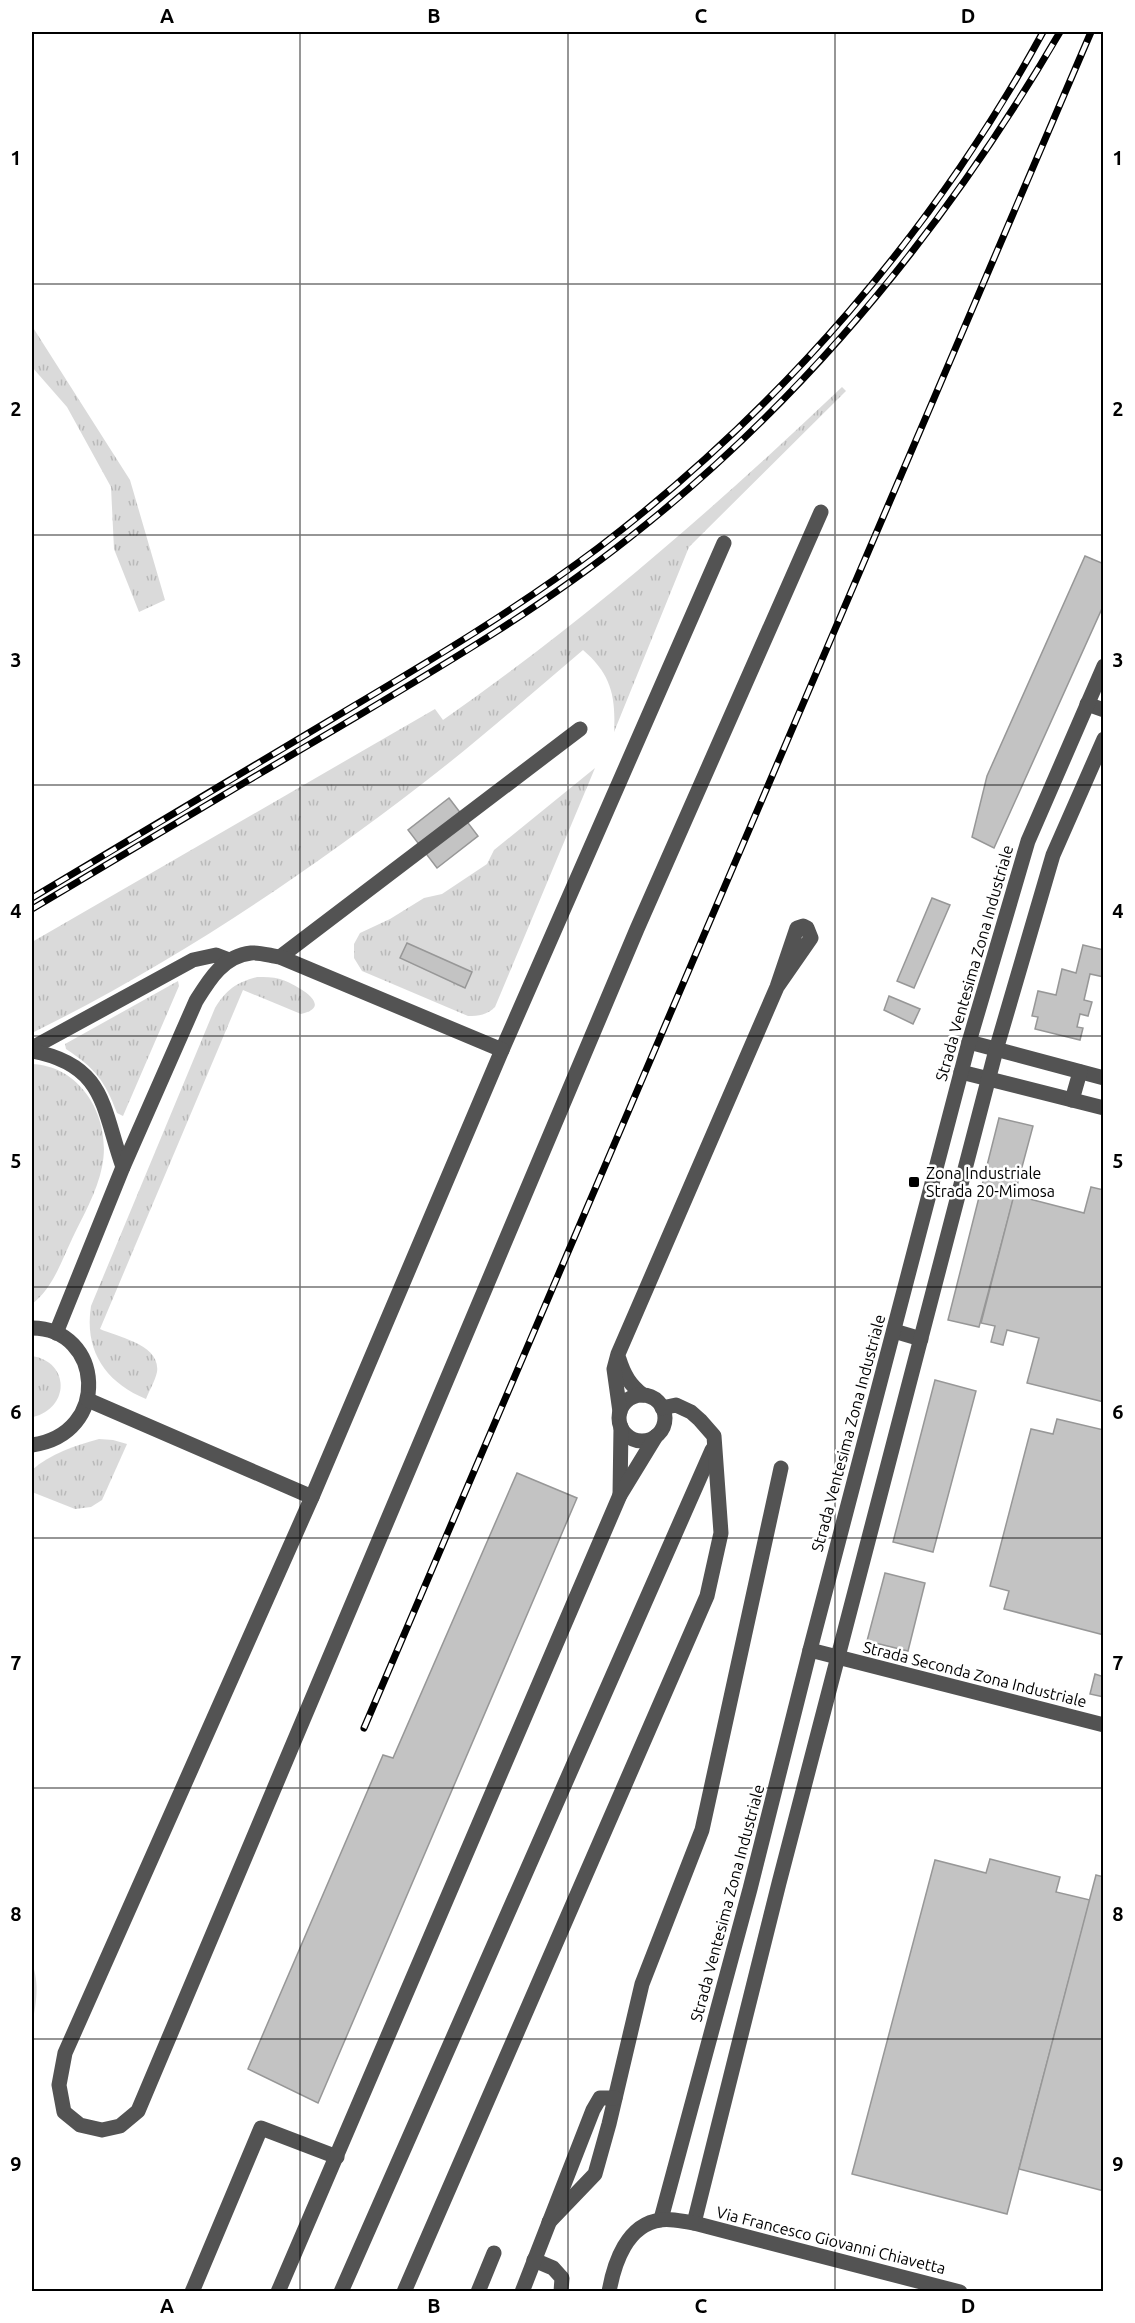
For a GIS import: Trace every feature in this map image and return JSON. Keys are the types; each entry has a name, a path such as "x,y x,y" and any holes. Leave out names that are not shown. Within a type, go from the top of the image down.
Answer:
{"street":[{"path":"724,543 502,1050 312,1497 66,2053 59,2085 64,2112 80,2125 102,2130 120,2126 138,2111 637,929 821,512"},
{"name":"Strada Ventesima Zona Industriale","path":"661,2220 750,1889 969,1042 1028,842 1104,666"},
{"path":"1087,704 1104,710"},
{"path":"280,957 580,729"},
{"path":"694,2223 779,1883 996,1050 1053,855 1104,739"},
{"path":"56,1334 123,1167 196,1002 211,976 229,960 251,953 280,957 502,1050"},
{"path":"32,1050 193,960 216,955 229,960"},
{"path":"620,1496 620,1420 614,1369 618,1354 777,987"},
{"path":"969,1042 1104,1078"},
{"path":"32,1050 52,1055 69,1063 87,1077 97,1090 108,1114 113,1141 123,1167"},
{"path":"961,1072 1104,1108"},
{"path":"1072,1100 1080,1072"},
{"path":"927,1204 954,1211"},
{"path":"32,1328 56,1334 72,1345 84,1361 89,1380 88,1400 80,1419 66,1433 48,1443 32,1445"},
{"path":"894,1331 921,1339"},
{"path":"278,2292 620,1496 664,1423 662,1408 658,1401 633,1387 625,1376 618,1354"},
{"path":"620,1420 628,1399 644,1395"},
{"path":"88,1400 312,1497"},
{"path":"404,2292 706,1596 721,1533 713,1448 714,1436 691,1412 676,1405 662,1408"},
{"path":"620,1420 632,1439 640,1441 656,1436"},
{"path":"341,2292 713,1448"},
{"path":"549,2222 595,2174 642,1984 702,1830 781,1468"},
{"name":"Strada Seconda Zona Industriale","path":"810,1650 1104,1725"},
{"path":"522,2292 593,2110 600,2098 615,2098"},
{"path":"192,2292 261,2128 337,2157"},
{"path":"609,2292 619,2255 632,2235 661,2220"},
{"name":"Via Francesco Giovanni Chiavetta","path":"661,2220 694,2223 960,2292"},
{"path":"478,2292 494,2253"},
{"path":"534,2260 553,2268 562,2278 561,2292"}],"green space":[{"path":"32,326 130,480 165,600 139,612 114,549 111,487 67,407 32,367"},
{"path":"842,387 846,391 689,547 614,732 614,707 610,686 600,668 583,650 443,768 329,853 184,949 134,979 32,1033 32,942 435,709 443,720 548,643 598,603 698,519"},
{"path":"595,768 492,1010 476,1016 468,1016 362,971 354,958 354,944 360,933 390,919 424,898 442,894 487,864 494,850"},
{"path":"257,977 277,978 294,985 314,1000 315,1006 301,1014 243,990 100,1329 136,1343 152,1355 156,1362 157,1372 146,1399 119,1383 100,1363 91,1337 91,1306 215,1008 223,996 233,988"},
{"path":"178,981 179,986 123,1116 117,1113 98,1076 66,1049 65,1044"},
{"path":"32,1064 50,1067 65,1074 79,1085 90,1098 97,1114 104,1149 100,1176 89,1204 56,1274 46,1290 32,1304"},
{"path":"32,1356 44,1360 53,1367 59,1376 61,1385 54,1405 33,1417"},
{"path":"99,1439 127,1444 102,1500 91,1507 75,1509 32,1492 32,1470 39,1464 64,1451"},
{"path":"32,1963 37,1987 32,2026"}],"building":[{"path":"1085,556 1104,564 1104,604 994,848 972,837 987,776"},
{"path":"449,798 478,836 437,868 408,830"},
{"path":"932,898 950,905 914,988 897,981"},
{"path":"407,943 472,972 465,988 400,958"},
{"path":"1083,945 1104,950 1104,977 1090,974 1084,1000 1092,1002 1088,1016 1080,1014 1077,1027 1083,1028 1080,1040 1035,1029 1038,1017 1032,1016 1038,991 1056,995 1062,969 1076,973"},
{"path":"889,996 920,1009 913,1024 884,1010"},
{"path":"999,1118 1033,1126 979,1327 948,1320"},
{"path":"1091,1187 1104,1190 1104,1402 1027,1383 1039,1338 1007,1330 1003,1345 991,1342 995,1326 981,1323 1014,1195 1084,1213"},
{"path":"935,1380 976,1391 933,1552 893,1542"},
{"path":"1057,1419 1104,1430 1104,1635 1004,1609 1009,1591 990,1586 1031,1429 1053,1434"},
{"path":"517,1473 577,1498 318,2103 248,2069 383,1755 393,1758"},
{"path":"885,1573 925,1583 908,1651 867,1641"},
{"path":"1095,1674 1104,1677 1104,1697 1090,1694"},
{"path":"990,1859 1060,1877 1056,1892 1090,1900 1007,2214 852,2174 935,1860 986,1873"},
{"path":"1096,1875 1104,1877 1104,2191 1019,2169"}],"railway":[{"path":"32,898 475,632 568,570 665,494 729,437 790,377 848,313 902,247 953,178 1000,106 1043,32"},
{"path":"32,909 485,639 594,565 693,485 755,428 813,368 921,240 1017,103 1060,32"},
{"path":"364,1728 1091,32"}],"place":[{"name":"Zona Industriale Strada 20-Mimosa","path":"914,1182"}]}
